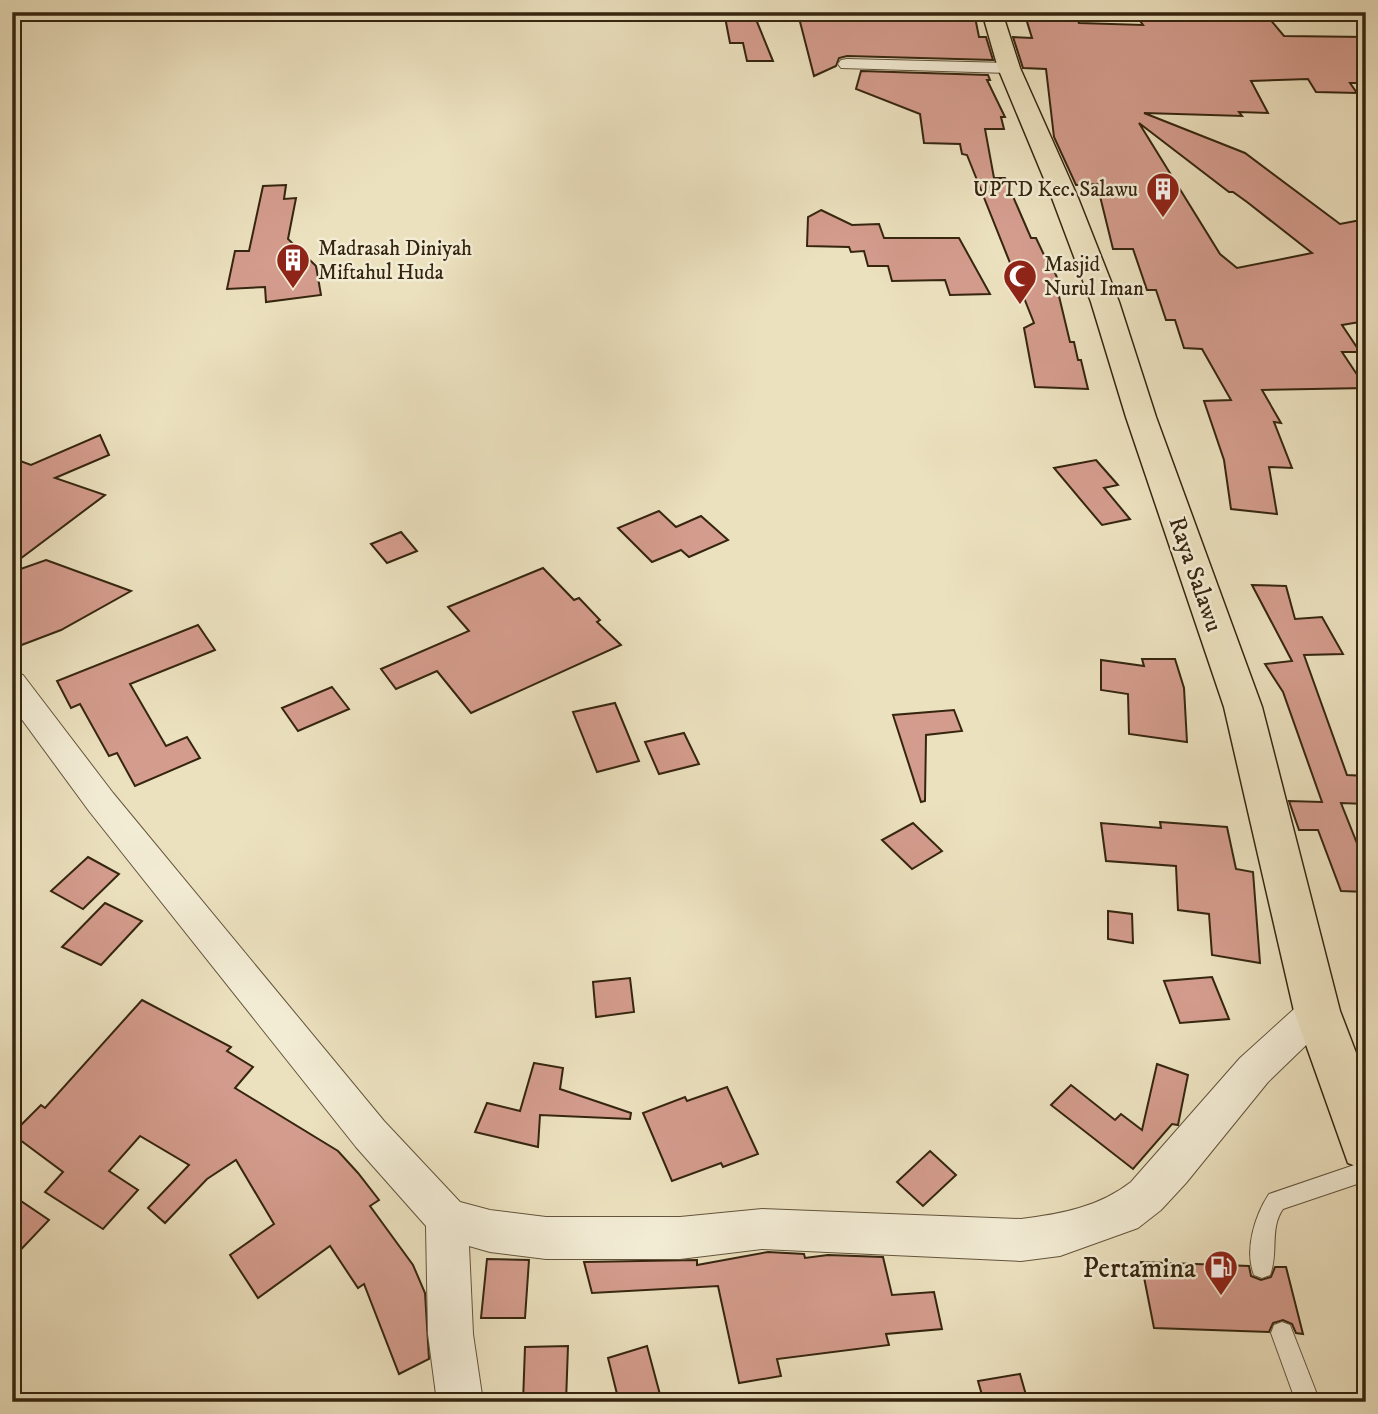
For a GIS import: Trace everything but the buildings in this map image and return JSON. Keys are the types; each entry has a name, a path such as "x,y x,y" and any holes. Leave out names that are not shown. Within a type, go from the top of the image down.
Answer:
{"main road":[{"name":"Raya Salawu","path":"992,12 1009,68 1065,198 1105,302 1141,417 1243,708 1317,1011 1366,1147"}],"street":[{"path":"847,64 1009,68"},
{"path":"12,683 101,802 361,1124 447,1219 489,1231 546,1238 611,1240 680,1238 762,1229 1021,1240 1060,1235 1123,1214 1146,1196 1254,1070 1317,1011"},
{"path":"447,1219 449,1320 453,1368 460,1402"}],"lane":[{"path":"1262,1267 1263,1232 1268,1212 1276,1201 1366,1171"},
{"path":"1282,1333 1308,1402"}],"place":[{"name":"UPTD Kec. Salawu","path":"1163,219"},
{"name":"Madrasah Diniyah Miftahul Huda","path":"293,290"},
{"name":"Masjid Nurul Iman","path":"1020,306"},
{"name":"Pertamina","path":"1221,1297"}]}
